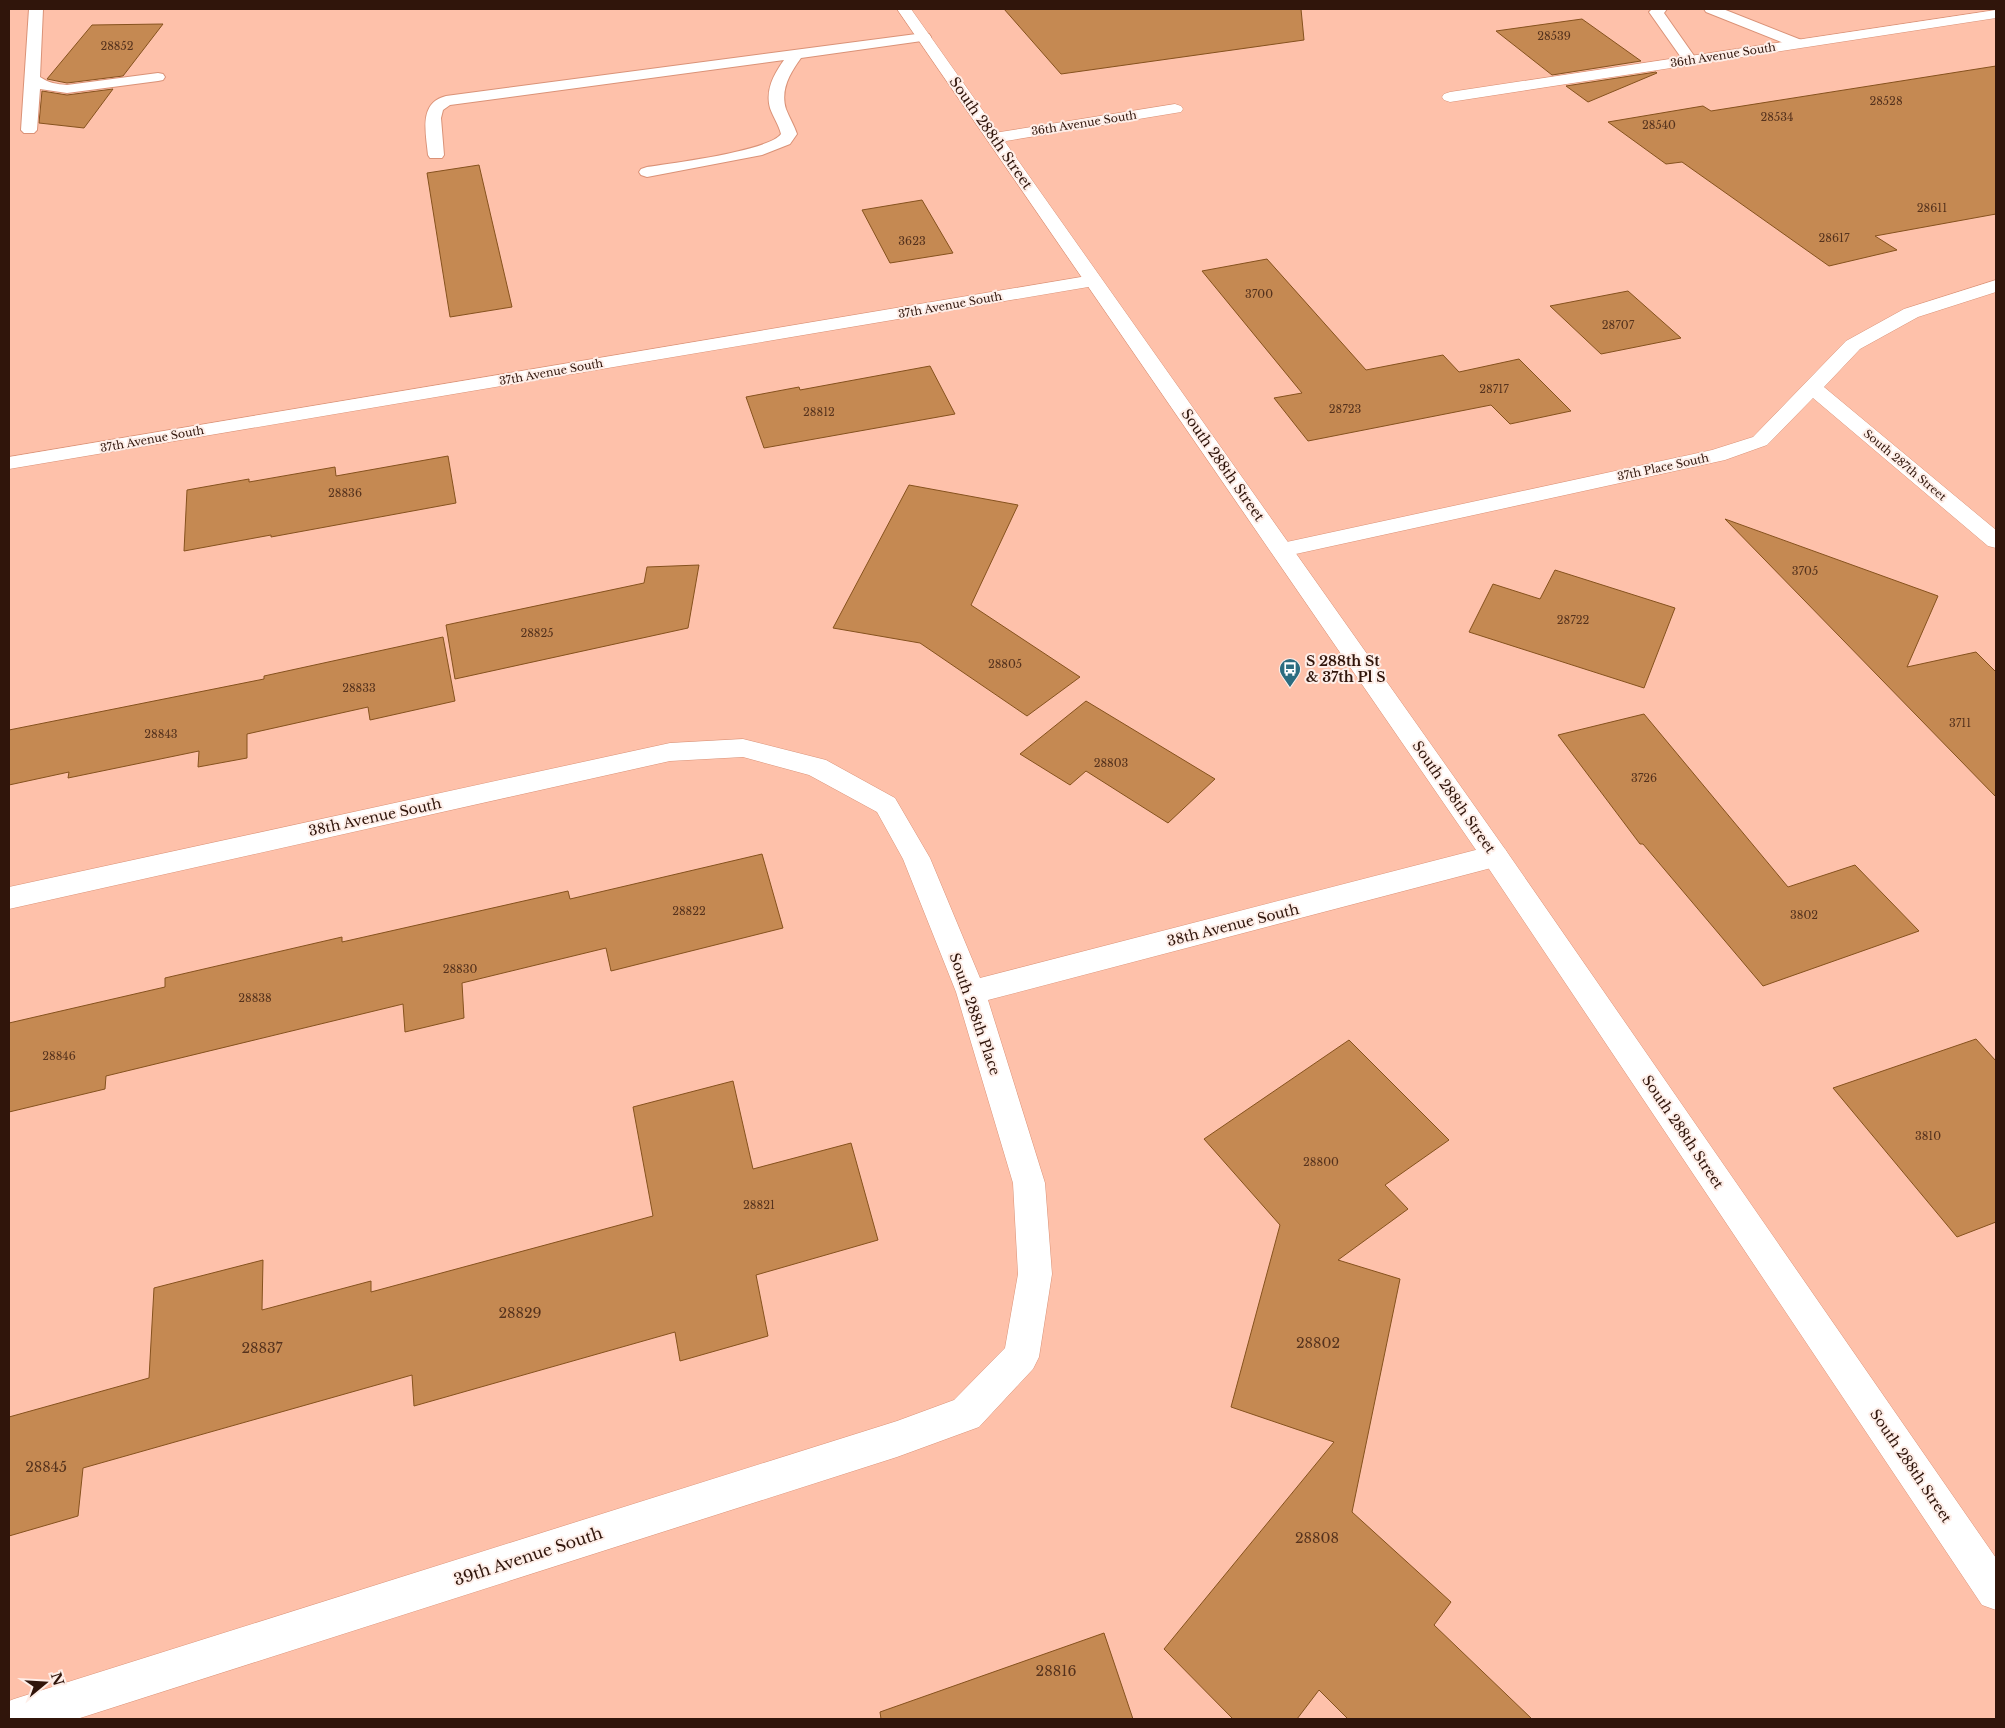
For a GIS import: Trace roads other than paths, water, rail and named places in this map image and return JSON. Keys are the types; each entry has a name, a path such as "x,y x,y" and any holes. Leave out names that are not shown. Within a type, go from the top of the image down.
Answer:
{"street":[{"name":"South 288th Street","path":"904,9 1495,856 1996,1591"},
{"name":"36th Avenue South","path":"1450,97 1996,14"},
{"name":"36th Avenue South","path":"994,138 1175,109"},
{"name":"37th Avenue South","path":"9,463 1093,281"},
{"name":"37th Place South","path":"1282,550 1717,455 1760,441 1814,388 1853,345 1911,313 1996,286"},
{"name":"South 287th Street","path":"1814,388 1996,541"},
{"name":"38th Avenue South","path":"9,898 670,752 743,748"},
{"name":"South 288th Place","path":"743,748 817,767 886,805 916,858 971,992 1030,1183 1035,1274 1021,1357"},
{"name":"38th Avenue South","path":"971,992 1495,856"},
{"name":"39th Avenue South","path":"14,1719 897,1439 966,1414 1021,1357"}],"lane":[{"path":"29,130 36,9"},
{"path":"1660,9 1656,12 1690,60"},
{"path":"1711,9 1799,44"},
{"path":"436,155 433,118 436,108 446,101 924,37"},
{"path":"647,172 756,152 784,141 789,134 775,97 778,81 785,68 797,53"},
{"path":"33,78 40,85 67,89 158,77"},
{"path":"32,100 42,92 52,88"}],"place":[{"name":"S 288th St & 37th Pl S","path":"1290,688"}]}
